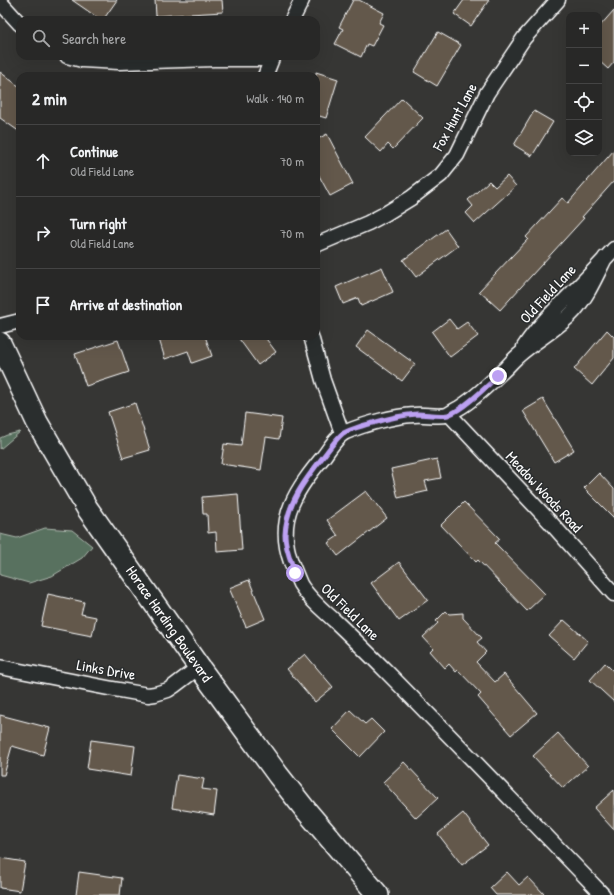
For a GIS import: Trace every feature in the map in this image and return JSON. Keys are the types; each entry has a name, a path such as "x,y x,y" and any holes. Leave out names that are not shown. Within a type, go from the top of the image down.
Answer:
{"street":[{"path":"294,16 302,0"},
{"name":"Fox Hunt Lane","path":"320,243 368,223 385,214 411,198 441,174 457,155 487,93 524,38 558,0"},
{"path":"0,2 16,20"},
{"path":"82,60 119,62 182,60"},
{"path":"267,72 271,60"},
{"name":"Old Field Lane","path":"449,414 463,406 498,376 518,355 541,324 610,253"},
{"path":"0,326 16,322"},
{"path":"312,340 323,380 342,433 373,423 408,415 449,414"},
{"name":"Horace Harding Boulevard","path":"0,344 38,422 87,508 261,753 291,792 376,891"},
{"name":"Meadow Woods Road","path":"449,414 614,594"},
{"name":"Old Field Lane","path":"342,433 305,480 297,494 287,518 285,536 286,548 295,573 301,584 313,600 397,682 603,895"},
{"name":"Links Drive","path":"0,667 148,695 168,690 199,667"}],"green space":[{"path":"20,432 0,449 0,438"},
{"path":"45,528 72,530 92,546 82,558 52,576 29,583 0,575 0,534 17,538"}],"building":[{"path":"72,0 117,0 106,16 95,16"},
{"path":"155,0 222,0 223,12 156,16"},
{"path":"353,0 359,0 384,13 379,23 383,25 372,46 367,44 361,57 335,44 343,29 339,27"},
{"path":"464,0 489,0 471,26 454,14"},
{"path":"614,10 614,62 608,69 602,64 602,24"},
{"path":"438,32 461,45 437,86 414,72"},
{"path":"0,72 16,84 16,129 0,118"},
{"path":"320,73 338,79 326,118 320,116"},
{"path":"402,98 423,118 393,149 388,144 381,152 365,137"},
{"path":"534,111 553,122 532,156 514,145"},
{"path":"327,134 353,184 330,196 320,177 320,138"},
{"path":"614,150 614,181 582,217 584,218 500,310 479,291 528,239 526,237 562,198 568,203"},
{"path":"507,176 516,186 475,223 466,213 473,206 468,200 489,181 495,187"},
{"path":"446,229 458,246 416,277 403,260"},
{"path":"382,267 393,292 361,306 358,298 343,304 336,287"},
{"path":"449,319 457,329 467,322 478,336 450,357 432,332"},
{"path":"368,330 415,364 402,381 356,347"},
{"path":"607,330 614,337 614,358 592,385 574,369"},
{"path":"118,340 129,372 86,386 75,354"},
{"path":"159,340 206,340 212,356 192,363 188,351 165,359"},
{"path":"240,340 267,340 276,352 258,365"},
{"path":"543,399 574,450 554,462 523,411"},
{"path":"135,403 150,450 123,458 108,412"},
{"path":"245,413 282,418 279,439 266,437 261,470 221,464 224,444 241,446"},
{"path":"437,459 441,478 425,481 428,491 398,498 391,469"},
{"path":"599,473 614,489 614,518 584,488"},
{"path":"366,491 387,518 338,556 328,543 338,536 327,520"},
{"path":"238,494 242,550 217,552 216,532 208,533 207,514 203,514 202,497"},
{"path":"464,502 500,539 495,543 545,594 527,611 478,560 476,562 441,525"},
{"path":"399,562 428,600 399,621 371,583"},
{"path":"249,580 265,619 246,627 229,588"},
{"path":"48,594 84,602 81,614 96,617 92,636 41,626"},
{"path":"446,611 449,614 463,613 463,618 482,638 477,642 486,652 476,662 495,682 504,674 537,713 511,735 478,697 481,694 458,670 456,672 449,664 445,668 430,651 433,648 423,637 438,623 436,621"},
{"path":"564,620 588,641 574,658 549,636"},
{"path":"305,654 333,687 315,702 287,669"},
{"path":"605,663 614,672 614,702 590,680"},
{"path":"350,710 365,724 371,719 384,732 360,757 332,729"},
{"path":"0,715 50,728 43,755 12,746 4,775 0,775"},
{"path":"558,733 588,766 563,788 533,756"},
{"path":"91,740 135,746 131,776 87,769"},
{"path":"404,762 438,798 416,818 383,782"},
{"path":"177,775 204,779 202,789 217,791 214,815 172,808"},
{"path":"614,790 614,830 594,808"},
{"path":"463,813 488,845 462,865 438,834"},
{"path":"0,858 25,862 20,891 0,888"},
{"path":"79,872 122,878 120,895 76,895"},
{"path":"507,872 519,885 528,877 545,895 496,895 490,888"}],"route":[{"path":"295,573 286,548 285,536 287,518 297,494 305,480 342,433 373,423 408,415 449,414 463,406 498,376"}]}
